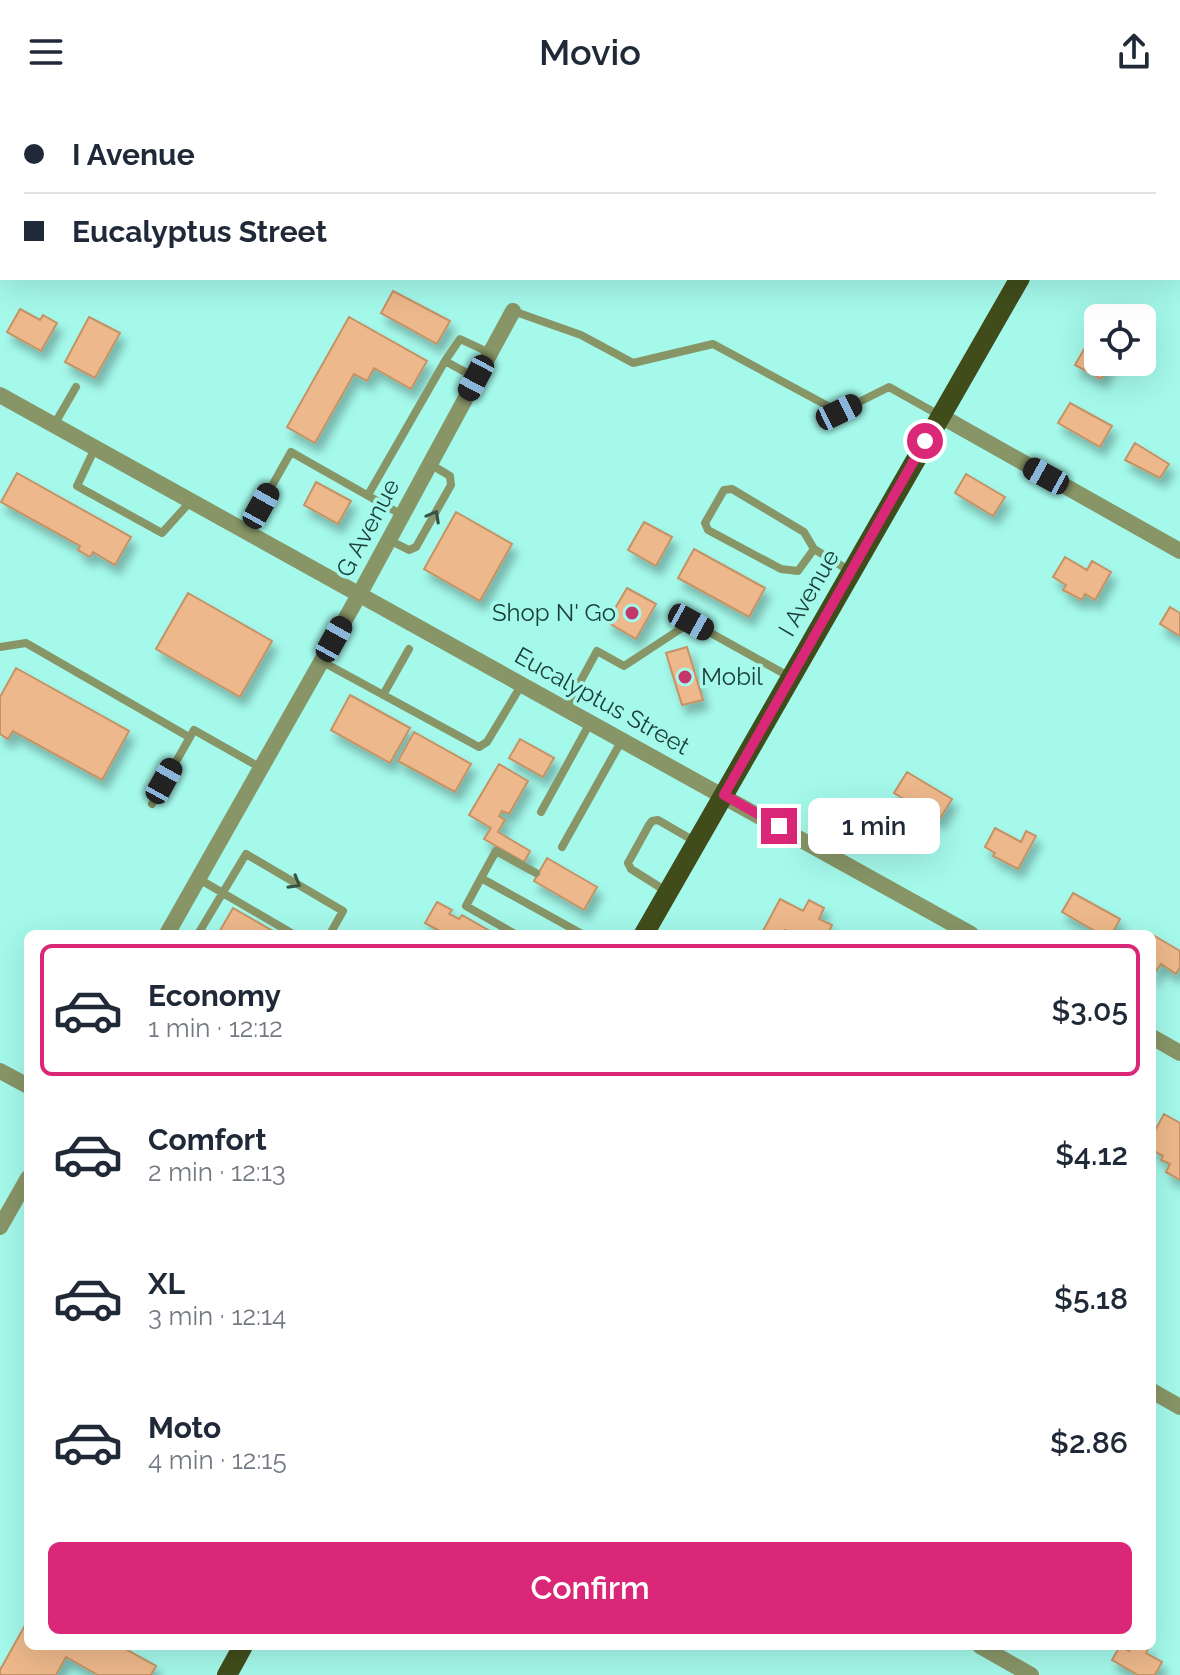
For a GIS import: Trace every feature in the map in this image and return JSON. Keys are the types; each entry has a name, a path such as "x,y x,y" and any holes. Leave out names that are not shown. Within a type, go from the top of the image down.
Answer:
{"main road":[{"name":"I Avenue","path":"646,930 1019,280"},
{"path":"227,1675 241,1650"}],"street":[{"name":"G Avenue","path":"169,930 359,595 513,311"},
{"name":"Eucalyptus Street","path":"0,395 964,930"},
{"path":"939,415 1180,551"},
{"path":"1156,1039 1180,1053"},
{"path":"0,1071 24,1084"},
{"path":"0,1227 24,1185"},
{"path":"1156,1393 1180,1407"},
{"path":"987,1650 1031,1675"}],"lane":[{"path":"513,311 581,335 633,363 713,344 839,412 889,387 939,415"},
{"path":"368,495 460,339 490,353"},
{"path":"445,361 476,378"},
{"path":"54,425 76,387"},
{"path":"95,448 77,486 162,533 191,502"},
{"path":"246,532 291,452 403,515"},
{"path":"389,540 409,550 416,547 451,485 450,476 430,464"},
{"path":"814,549 798,571 781,569 708,530 705,523 724,490 732,489 804,532 814,549 851,571"},
{"path":"566,708 597,651 624,666 691,622 791,677"},
{"path":"0,647 26,643 189,737"},
{"path":"383,695 409,649"},
{"path":"321,661 479,747 487,742 522,684"},
{"path":"541,812 591,722"},
{"path":"152,804 194,730 261,768"},
{"path":"562,847 622,739"},
{"path":"668,892 631,869 628,863 649,825 658,820 697,842"},
{"path":"508,930 466,906 496,851 536,873"},
{"path":"200,930 246,854 343,911 332,930"},
{"path":"198,878 286,930"},
{"path":"481,878 575,930"}],"building":[{"path":"393,291 450,321 437,344 381,313"},
{"path":"20,309 40,320 43,315 57,323 41,351 7,332"},
{"path":"89,317 120,333 95,378 65,362"},
{"path":"349,317 427,361 411,389 374,368 367,381 354,374 315,443 287,427"},
{"path":"1084,349 1084,370 1075,365"},
{"path":"1070,403 1112,426 1100,447 1058,423"},
{"path":"1135,443 1169,464 1160,478 1125,460"},
{"path":"17,473 131,537 115,565 93,552 90,557 78,550 80,546 1,502"},
{"path":"966,474 1005,497 993,516 955,493"},
{"path":"316,482 351,501 338,524 304,505"},
{"path":"456,512 512,544 480,601 424,569"},
{"path":"644,522 672,537 656,566 628,550"},
{"path":"694,549 765,588 749,617 678,578"},
{"path":"1065,557 1087,570 1092,561 1111,572 1095,600 1085,594 1082,600 1063,590 1066,585 1053,577"},
{"name":"Shop N' Go","path":"627,588 656,604 636,639 607,622"},
{"path":"188,593 272,641 240,697 156,649"},
{"path":"1170,607 1180,613 1180,636 1160,624"},
{"name":"Mobil","path":"687,647 703,700 682,705 666,653"},
{"path":"16,668 129,731 102,780 13,731 8,739 0,734 0,697"},
{"path":"350,695 410,728 390,763 331,730"},
{"path":"414,732 471,764 455,792 398,761"},
{"path":"520,739 554,758 543,777 509,758"},
{"path":"499,764 528,781 509,814 502,811 499,816 505,820 498,832 530,851 524,862 484,839 491,828 469,815"},
{"path":"907,772 952,799 939,820 894,793"},
{"path":"995,828 1021,842 1026,831 1036,836 1018,869 993,856 995,853 985,847"},
{"path":"547,858 597,887 584,910 534,881"},
{"path":"1073,893 1120,919 1114,930 1093,930 1062,912"},
{"path":"780,899 803,911 809,900 824,908 819,919 832,925 830,930 764,930"},
{"path":"437,902 452,910 449,914 459,919 462,915 488,930 438,930 425,923"},
{"path":"233,908 271,930 220,930"},
{"path":"1156,937 1180,951 1180,967 1176,974 1161,964 1156,971"},
{"path":"1164,1114 1180,1123 1180,1180 1166,1172 1170,1164 1161,1160 1163,1156 1156,1152 1156,1129"},
{"path":"24,1627 24,1650 127,1650 156,1666 151,1675 98,1675 66,1657 56,1675 0,1675"},
{"path":"1118,1650 1148,1650 1146,1653 1162,1662 1155,1675 1138,1675 1112,1660"}],"place":[{"name":"Shop N' Go","path":"632,613"},
{"name":"Mobil","path":"685,677"}],"route":[{"path":"779,826 724,795 925,441"}]}
